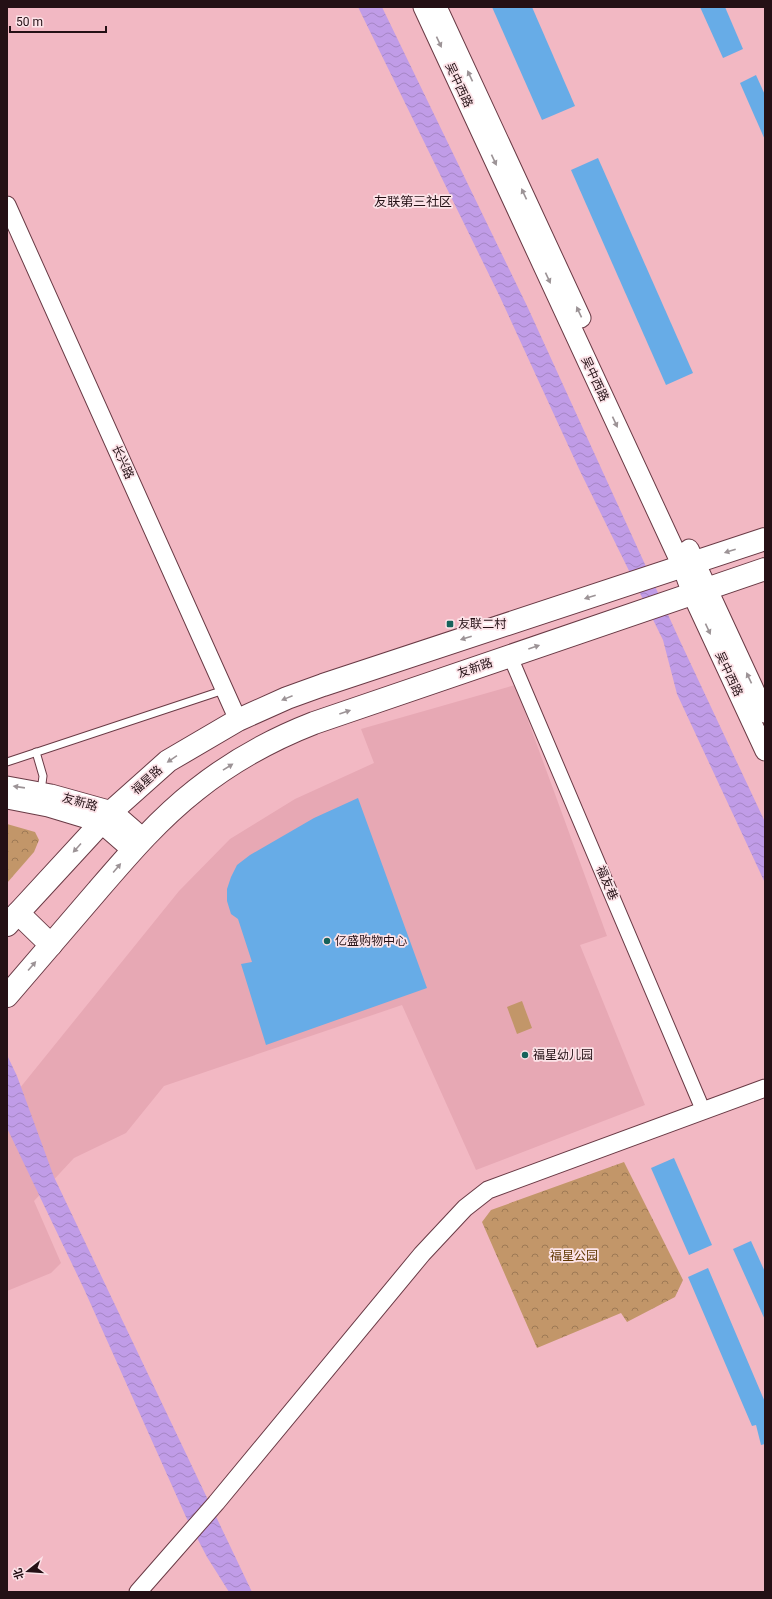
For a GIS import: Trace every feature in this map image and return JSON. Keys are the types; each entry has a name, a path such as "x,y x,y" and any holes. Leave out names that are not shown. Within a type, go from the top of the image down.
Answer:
{"main road":[{"name":"吴中西路","path":"423,7 680,567"},
{"name":"吴中西路","path":"437,7 680,567 690,594 765,751"},
{"path":"680,567 765,539"},
{"name":"福星路","path":"12,919 106,817 168,761 238,720 287,698 323,685 680,567"},
{"name":"友新路","path":"7,786 41,791 106,817 138,844 196,790 234,764 303,727 765,569"},
{"name":"吴中西路","path":"690,594 765,713"},
{"name":"友新路","path":"7,800 106,817"},
{"path":"7,996 138,844"},
{"path":"12,919 51,945"}],"street":[{"name":"长兴路","path":"7,205 238,720"},
{"name":"福友巷","path":"510,656 703,1110"},
{"path":"138,1592 184,1537 216,1503 422,1254 465,1208 488,1190 765,1088"}],"lane":[{"path":"7,762 224,690"},
{"path":"36,752 44,776 41,791"}],"shaded area":[{"path":"515,685 607,936 580,945 645,1105 476,1170 402,1005 164,1086 126,1133 74,1158 34,1201 61,1263 51,1273 7,1291 7,1104 179,891 230,839 295,799 374,763 361,729"}],"green space":[{"path":"7,824 35,832 39,840 34,852 7,883"},
{"path":"522,1001 532,1028 517,1034 507,1007"},
{"name":"福星公园","path":"624,1162 683,1280 675,1297 627,1322 621,1313 537,1348 482,1222 491,1210"}],"water":[{"path":"358,7 382,7 528,308 680,641 765,822 765,883 677,694 663,640 579,469 500,297"},
{"path":"7,1055 17,1076 54,1177 252,1592 229,1592 207,1557 186,1517 84,1289 7,1128"}],"building":[{"path":"492,7 532,7 575,106 542,120"},
{"path":"700,7 725,7 743,49 723,58"},
{"path":"756,75 765,95 765,140 740,83"},
{"path":"598,158 693,373 666,385 571,170"},
{"name":"亿盛购物中心","path":"358,798 427,988 266,1045 241,964 252,962 238,919 231,914 227,901 227,889 231,877 237,865 250,855 314,818"},
{"path":"674,1158 712,1245 689,1255 651,1168"},
{"path":"751,1241 765,1272 765,1320 733,1249"},
{"path":"708,1268 765,1402 765,1444 761,1445 756,1425 752,1426 688,1277"}],"place":[{"name":"友联二村","path":"450,624"},
{"name":"亿盛购物中心","path":"327,941"},
{"name":"福星幼儿园","path":"525,1055"}],"district":[{"name":"友联第三社区","path":"413,201"}]}
